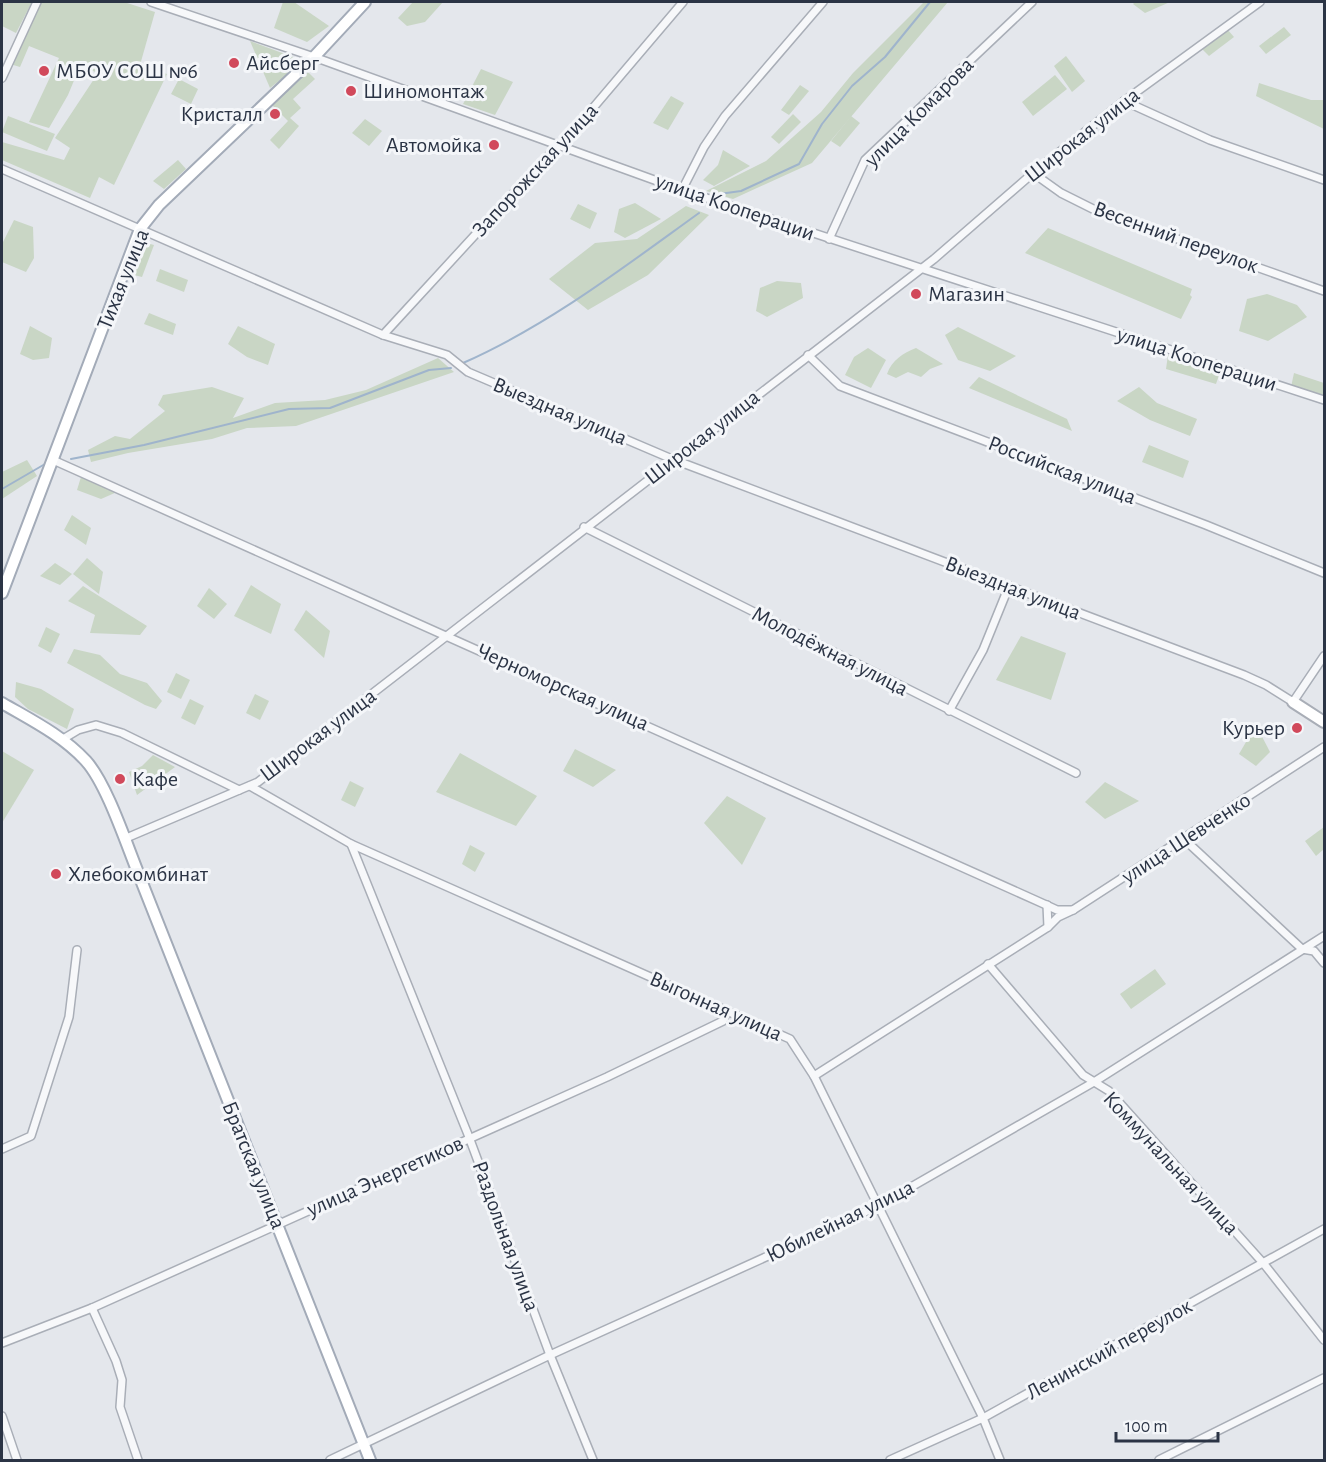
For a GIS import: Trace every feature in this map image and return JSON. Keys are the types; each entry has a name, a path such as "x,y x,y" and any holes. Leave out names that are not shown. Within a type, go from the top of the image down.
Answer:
{"main road":[{"name":"Тихая улица","path":"2,593 140,229 159,205 314,57 365,2"},
{"path":"1293,702 1324,722"},
{"path":"2,703 63,740 87,762 98,779 124,839"},
{"name":"Братская улица","path":"124,839 370,1461"}],"street":[{"path":"2,78 37,2"},
{"name":"улица Кооперации","path":"153,2 314,57 682,190 1324,400"},
{"name":"Запорожская улица","path":"383,335 558,145 570,135 683,2"},
{"path":"682,190 704,147 725,116 823,2"},
{"name":"улица Комарова","path":"829,238 865,160 1032,2"},
{"name":"Широкая улица","path":"124,839 250,786 449,635 584,527 921,269 1033,173 1124,101 1260,2"},
{"path":"1124,101 1210,140 1324,180"},
{"name":"Выездная улица","path":"2,169 383,335 447,355 468,372 672,459 1244,675 1266,685 1293,702"},
{"name":"Весенний переулок","path":"1033,173 1061,193 1093,209 1324,291"},
{"name":"Российская улица","path":"808,355 840,386 1206,525 1324,573"},
{"name":"Черноморская улица","path":"53,460 449,635 1057,910 1073,910"},
{"name":"Молодёжная улица","path":"584,527 1076,773"},
{"path":"949,711 983,650 1010,586"},
{"path":"1293,702 1324,656"},
{"path":"63,740 78,730 96,725 122,733 239,790"},
{"name":"улица Шевченко","path":"814,1076 1048,927 1058,917 1185,840 1324,747"},
{"name":"Выгонная улица","path":"250,786 351,844 790,1039 814,1076 983,1418 1000,1461"},
{"path":"1185,840 1302,949 1314,951 1324,963"},
{"name":"Раздольная улица","path":"351,844 469,1137 550,1355 593,1461"},
{"path":"1047,905 1048,927"},
{"name":"Юбилейная улица","path":"330,1461 550,1355 878,1206 1094,1082 1324,936"},
{"path":"2,1149 31,1136 69,1017 77,950"},
{"name":"Коммунальная улица","path":"988,964 1083,1075 1109,1091 1264,1264 1324,1340"},
{"name":"улица Энергетиков","path":"2,1343 92,1308 607,1077 723,1021 727,1010"},
{"name":"Ленинский переулок","path":"890,1461 983,1418 1324,1230"},
{"path":"92,1308 122,1380 120,1407 138,1461"},
{"path":"1159,1461 1324,1378"},
{"path":"2,1416 17,1461"}],"green space":[{"path":"2,2 32,2 16,33 2,26"},
{"path":"40,2 124,2 155,12 140,65 167,74 114,185 99,177 90,198 2,160 2,142 64,160 70,148 55,138 98,73 80,66 68,95 49,128 29,122 59,58 29,46 20,67 10,64"},
{"path":"283,2 294,2 329,26 307,42 274,28"},
{"path":"413,2 443,2 425,22 407,26 398,18"},
{"path":"924,2 948,2 812,163 733,199 706,191 766,161 821,112 853,73"},
{"path":"1135,2 1170,2 1145,13 1133,4"},
{"path":"1284,27 1291,35 1266,54 1259,46"},
{"path":"1227,29 1234,37 1209,56 1202,49"},
{"path":"250,41 293,57 294,69 270,88"},
{"path":"1066,56 1085,81 1072,92 1054,66"},
{"path":"481,69 513,82 495,115 463,104"},
{"path":"307,71 315,79 293,99 301,108 290,118 299,126 279,149 270,140 288,121 272,105"},
{"path":"1055,75 1067,89 1033,116 1022,102"},
{"path":"179,79 198,89 191,104 171,94"},
{"path":"1259,83 1311,100 1324,100 1324,129 1256,96"},
{"path":"800,85 809,91 789,115 781,110"},
{"path":"671,96 684,103 668,130 653,123"},
{"path":"793,114 801,122 779,144 771,137"},
{"path":"8,116 55,134 47,151 2,132"},
{"path":"851,116 860,123 840,147 831,141"},
{"path":"365,119 382,131 369,146 352,133"},
{"path":"723,150 750,166 714,186 703,180 718,165"},
{"path":"178,160 186,169 164,189 153,181"},
{"path":"635,203 661,219 625,238 614,232 619,209"},
{"path":"578,204 597,213 590,229 570,219"},
{"path":"686,206 709,215 648,275 588,310 549,279 595,243 637,239"},
{"path":"14,220 33,227 34,258 26,272 2,262 2,244"},
{"path":"1048,228 1192,289 1190,295 1192,297 1181,319 1025,253"},
{"path":"143,242 154,245 142,277 130,274"},
{"path":"160,269 188,280 184,292 156,281"},
{"path":"777,281 801,283 803,298 767,317 756,311 760,288"},
{"path":"1267,294 1297,305 1307,317 1268,341 1239,331 1247,299"},
{"path":"149,313 176,324 173,335 144,324"},
{"path":"30,326 52,338 49,358 33,360 20,354"},
{"path":"238,326 275,344 268,365 247,357 228,344"},
{"path":"958,327 1016,356 990,371 958,360 945,335"},
{"path":"868,348 886,360 871,388 845,375 854,357"},
{"path":"916,348 943,364 930,369 921,377 908,372 896,378 887,374 899,358"},
{"path":"1168,355 1220,372 1216,384 1166,369"},
{"path":"438,358 454,372 296,426 247,428 212,439 128,453 91,462 88,450 115,436 130,439 165,411 158,405 163,395 212,387 244,398 233,418 275,403 325,400 366,390"},
{"path":"1294,373 1324,383 1324,397 1291,387"},
{"path":"979,377 1067,419 1072,431 969,388"},
{"path":"1139,387 1157,403 1197,419 1190,436 1150,420 1117,401"},
{"path":"1149,445 1189,461 1183,478 1142,462"},
{"path":"27,460 37,476 2,499 2,472"},
{"path":"81,477 117,492 101,499 77,490"},
{"path":"72,515 91,528 86,545 64,530"},
{"path":"87,558 103,572 99,594 73,574"},
{"path":"55,563 72,574 60,585 40,576"},
{"path":"251,585 281,604 271,634 234,616"},
{"path":"83,586 147,626 140,635 90,633 95,615 68,601"},
{"path":"209,588 227,604 214,619 197,606"},
{"path":"306,610 330,631 324,658 294,630"},
{"path":"46,627 60,634 51,653 38,646"},
{"path":"1021,636 1066,653 1051,700 996,680"},
{"path":"74,649 100,655 120,674 147,683 162,701 156,709 145,705 67,663"},
{"path":"176,673 190,680 181,699 167,692"},
{"path":"16,682 41,689 74,709 67,729 28,709 15,697"},
{"path":"255,694 269,701 260,720 246,713"},
{"path":"190,699 204,706 195,725 181,718"},
{"path":"1256,725 1270,752 1256,766 1239,754"},
{"path":"575,749 616,770 593,787 563,771"},
{"path":"2,751 34,770 2,823"},
{"path":"460,753 537,796 516,826 436,792"},
{"path":"153,755 175,767 137,795 129,772 142,766"},
{"path":"350,781 364,788 355,807 341,800"},
{"path":"1105,782 1139,801 1105,819 1085,802"},
{"path":"727,796 766,818 742,865 704,823"},
{"path":"1324,827 1324,849 1316,856 1305,841"},
{"path":"470,845 485,853 475,872 462,864"},
{"path":"1155,969 1166,984 1131,1009 1120,994"}],"waterway":[{"path":"712,195 741,191 799,164 822,124 852,86 885,57 930,2"},
{"path":"463,363 495,348 556,313 699,213"},
{"path":"71,459 144,445 289,409 330,408 429,370 451,368"},
{"path":"2,489 45,464"}],"place":[{"name":"Айсберг","path":"234,63"},
{"name":"МБОУ СОШ №6","path":"44,71"},
{"name":"Шиномонтаж","path":"351,91"},
{"name":"Кристалл","path":"275,114"},
{"name":"Автомойка","path":"494,145"},
{"name":"Магазин","path":"916,294"},
{"name":"Курьер","path":"1297,728"},
{"name":"Кафе","path":"120,779"},
{"name":"Хлебокомбинат","path":"56,874"}]}
